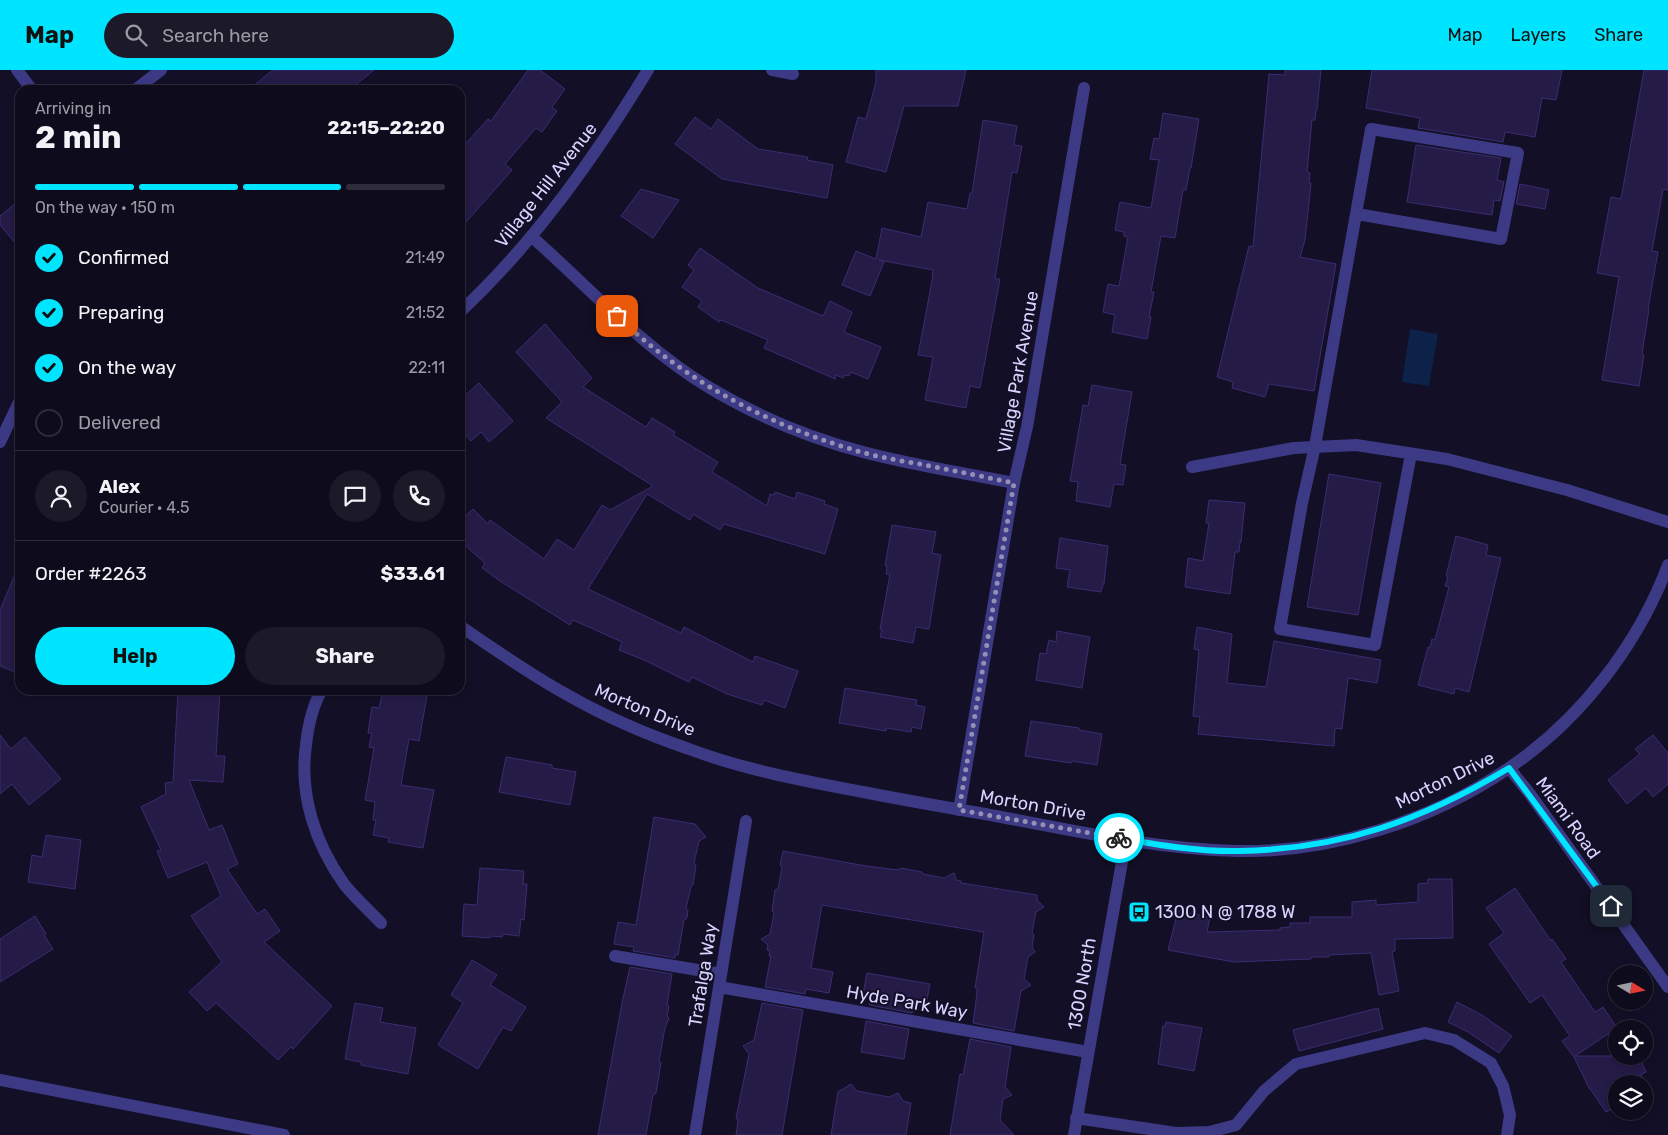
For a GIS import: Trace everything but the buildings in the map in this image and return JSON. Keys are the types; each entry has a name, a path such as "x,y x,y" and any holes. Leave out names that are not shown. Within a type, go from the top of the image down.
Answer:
{"street":[{"path":"17,70 28,85"},
{"path":"142,85 161,70"},
{"name":"Village Hill Avenue","path":"465,307 532,237 612,129 648,70"},
{"path":"772,70 793,74"},
{"name":"Village Park Avenue","path":"959,810 1014,483 1028,427 1084,88"},
{"path":"1357,214 1501,239 1518,153 1371,129 1315,446 1302,503 1280,629 1375,645 1411,454"},
{"path":"532,237 630,329 709,388 749,410 792,428 862,452 1014,483"},
{"path":"0,442 15,410"},
{"path":"1192,467 1294,448 1356,445 1447,459 1567,490 1668,522"},
{"name":"Morton Drive","path":"465,629 566,695 629,725 691,750 756,770 812,783 1126,839 1181,847 1238,851 1291,848 1341,840 1386,827 1430,811 1471,791 1509,768 1542,743 1598,686 1642,622 1659,589 1668,565"},
{"path":"320,695 308,728 303,763 306,798 314,830 329,860 346,885 381,923"},
{"name":"Miami Road","path":"1509,768 1530,794 1668,987"},
{"name":"Trafalga Way","path":"695,1135 746,821"},
{"name":"1300 North","path":"1074,1135 1126,839"},
{"name":"Hyde Park Way","path":"614,956 720,980 1088,1052"},
{"path":"1076,1118 1176,1133 1208,1132 1236,1125 1264,1091 1296,1064 1425,1033 1454,1040 1491,1064 1503,1086 1510,1115 1507,1135"},
{"path":"0,1080 284,1135"}],"water":[{"path":"1410,329 1438,334 1429,386 1402,382"}],"way so far":[{"path":"617,316 630,329 674,364 709,388 749,410 792,428 862,452 1014,483 959,810 1119,838"}],"place":[{"name":"1300 N @ 1788 W","path":"1139,912"}],"route":[{"path":"1119,838 1181,847 1238,851 1291,848 1341,840 1386,827 1430,811 1471,791 1509,768 1611,906"}]}
